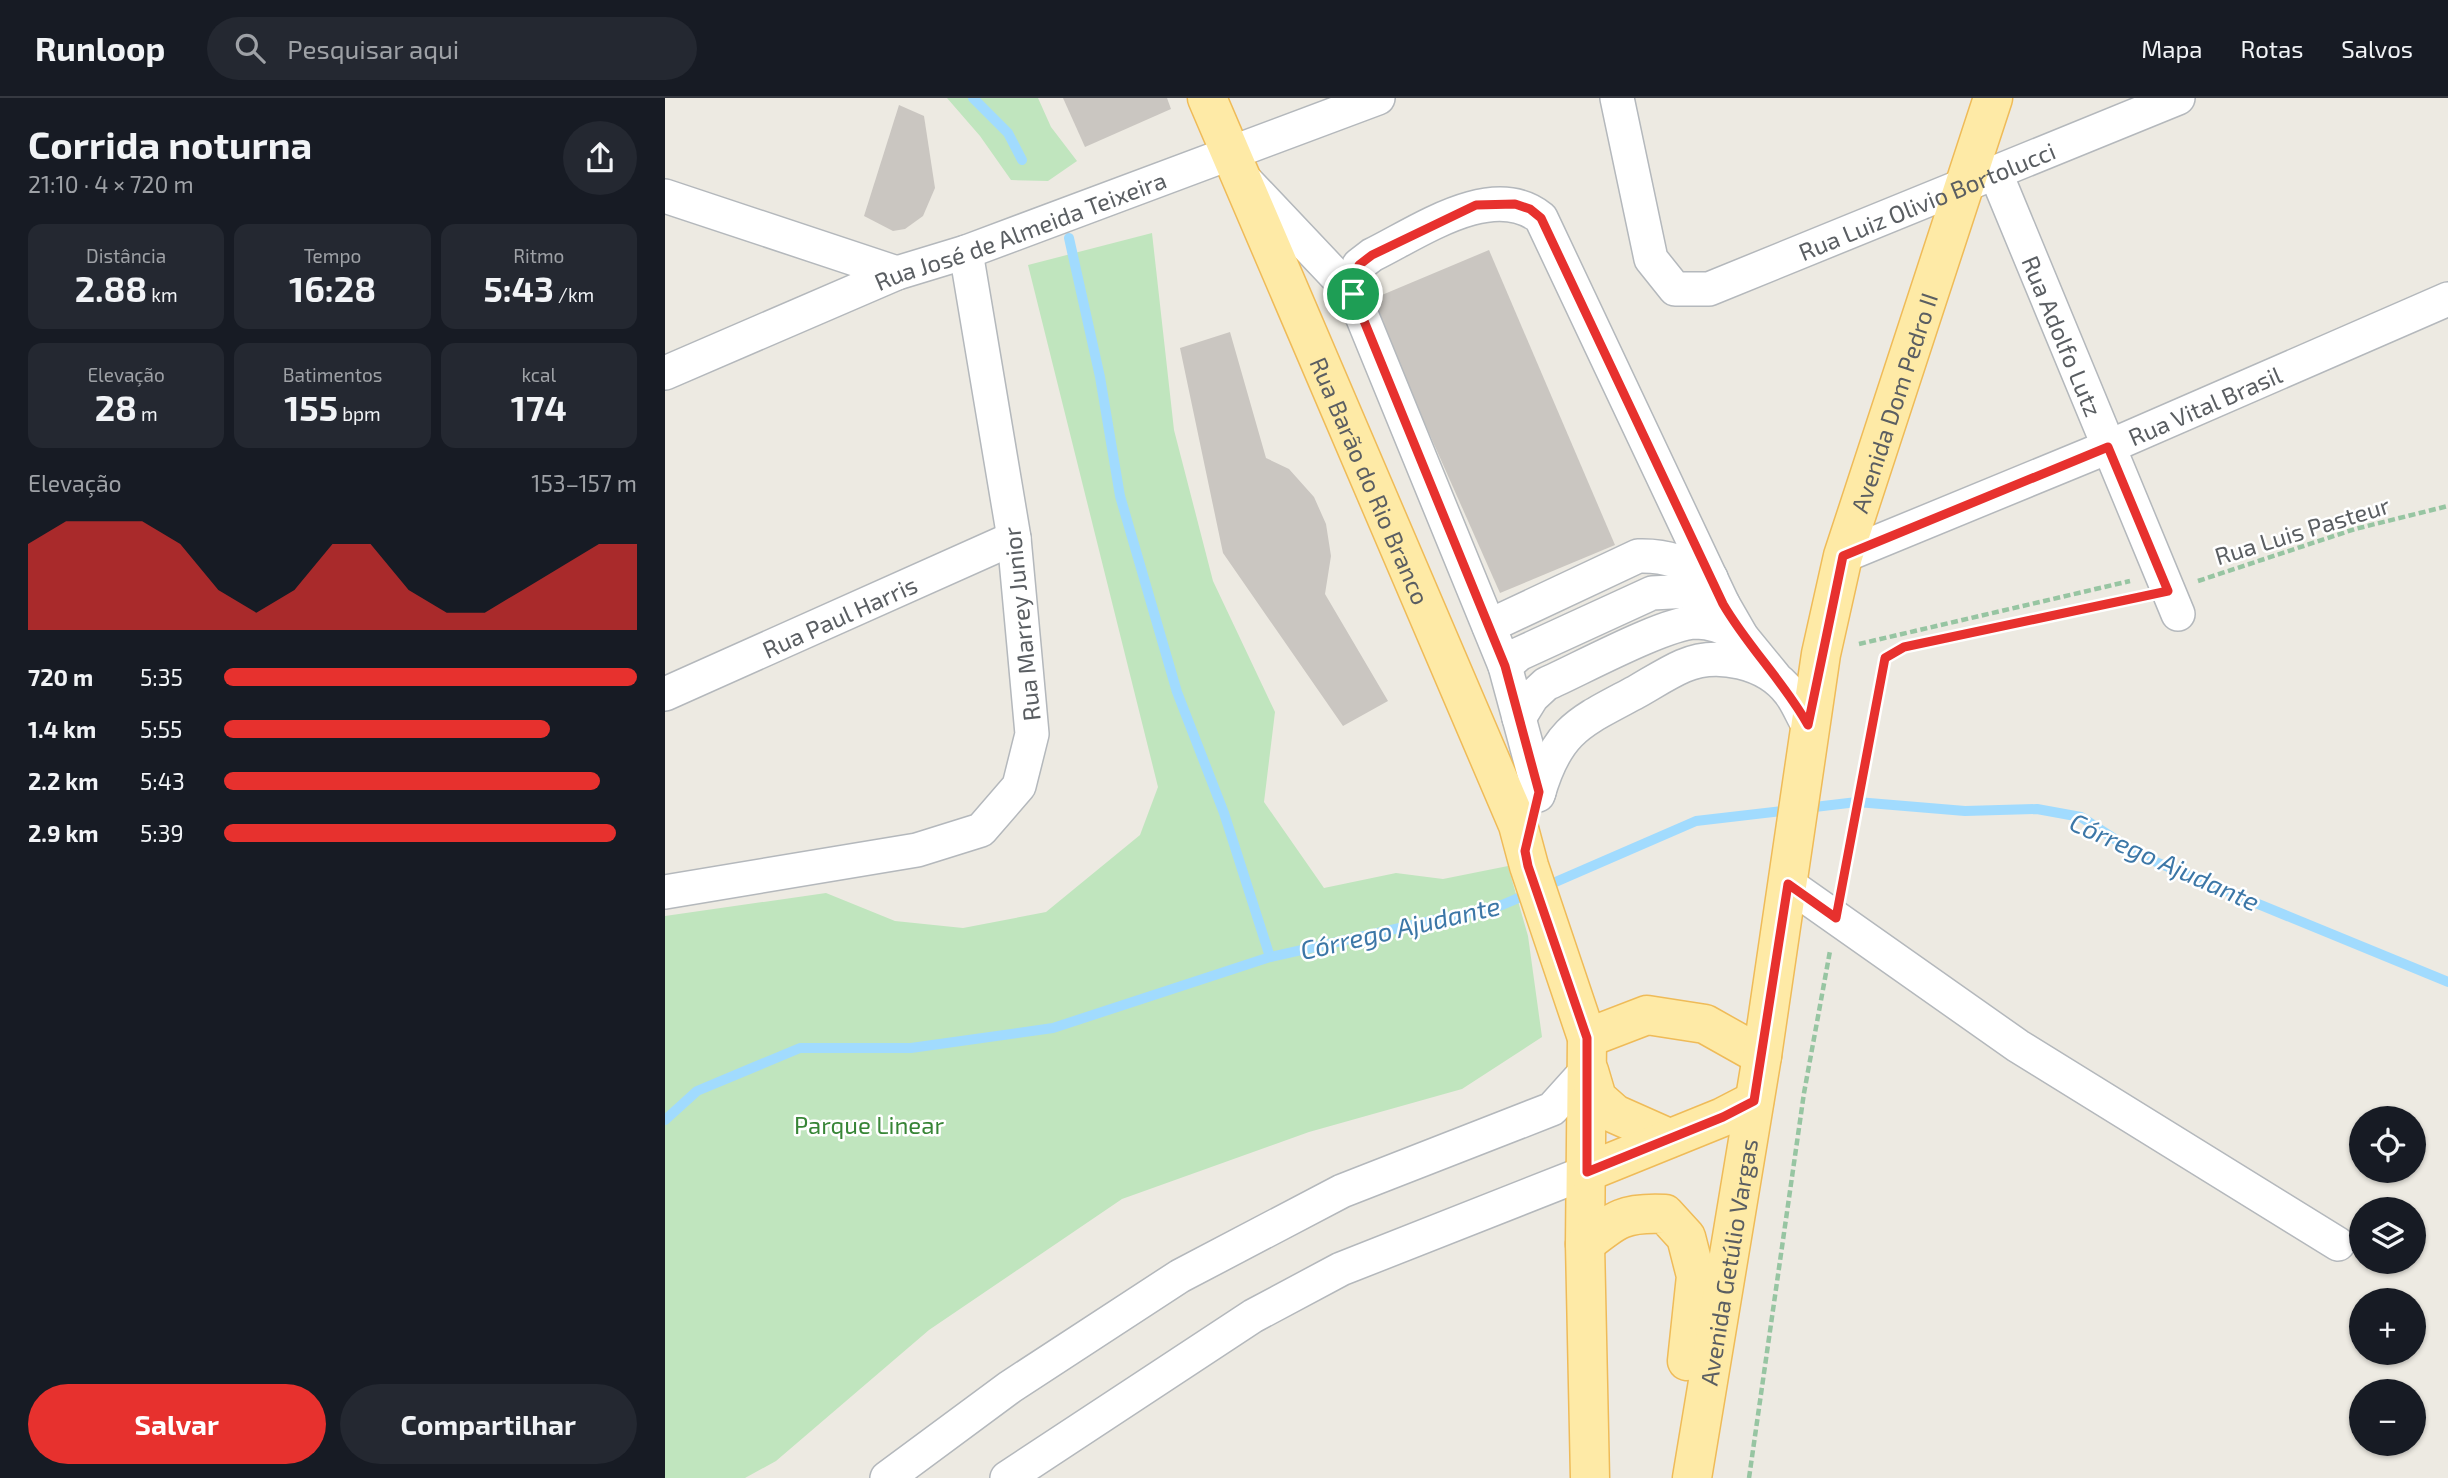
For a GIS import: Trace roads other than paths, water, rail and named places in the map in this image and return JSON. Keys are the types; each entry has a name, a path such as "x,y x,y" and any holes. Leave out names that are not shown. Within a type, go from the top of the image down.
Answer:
{"main road":[{"name":"Rua Barão do Rio Branco","path":"1207,98 1513,813 1527,858"},
{"name":"Avenida Dom Pedro II","path":"1807,740 1821,654 1843,556 1961,188 1993,98"},
{"name":"Avenida Getúlio Vargas","path":"1690,1478 1762,1056 1807,740"},
{"path":"1527,858 1552,929 1588,1054 1597,1098 1615,1114 1669,1138"},
{"path":"1588,1054 1647,1015 1705,1024 1762,1056"},
{"path":"1588,1054 1585,1244 1588,1255 1590,1478"},
{"path":"1587,1172 1754,1101"},
{"path":"1585,1244 1618,1217 1637,1213 1665,1214 1686,1237 1696,1276 1684,1385 1690,1478"}],"street":[{"name":"Rua José de Almeida Teixeira","path":"665,373 898,273 1235,162 1378,98"},
{"name":"Rua Luiz Olivio Bortolucci","path":"1617,98 1651,259 1675,289 1709,289 2178,98"},
{"path":"1235,162 1353,294 1505,666 1539,792"},
{"name":"Rua Adolfo Lutz","path":"1996,174 2173,602"},
{"path":"665,196 898,273"},
{"path":"1353,294 1359,265 1372,255 1476,205 1515,204 1530,209 1541,218 1717,591 1742,637 1790,693 1807,740"},
{"name":"Rua Marrey Junior","path":"665,892 918,850 981,830 1019,786 1032,734 1013,538 966,252"},
{"name":"Rua Vital Brasil","path":"1843,556 2108,447 2448,299"},
{"name":"Rua Paul Harris","path":"665,694 1013,538"},
{"path":"1489,626 1638,556 1663,555 1681,561 1717,591"},
{"path":"1505,666 1519,654 1652,593 1717,591"},
{"path":"1519,718 1532,697 1546,684 1667,629 1694,622 1717,624 1742,637"},
{"path":"1527,858 1539,792 1548,764 1560,742 1576,725 1684,666 1708,659 1726,660 1773,676"},
{"path":"1788,884 2018,1046 2338,1244"},
{"path":"887,1478 1010,1387 1180,1276 1342,1191 1552,1109 1588,1054"},
{"path":"1007,1478 1253,1316 1341,1269 1587,1172"}],"waterway":[{"path":"973,98 1008,133 1022,160"},
{"path":"1069,238 1100,377 1120,496 1177,692 1224,813 1270,957"},
{"name":"Córrego Ajudante","path":"1806,808 1857,802 1965,811 2037,809 2081,817 2139,855 2448,982"},
{"name":"Córrego Ajudante","path":"1544,887 1696,821 1791,810"},
{"name":"Córrego Ajudante","path":"665,1120 697,1091 800,1048 911,1048 1053,1028 1270,957 1502,905 1530,893"}],"park label":[{"name":"Parque Linear","path":"869,1124"}]}
